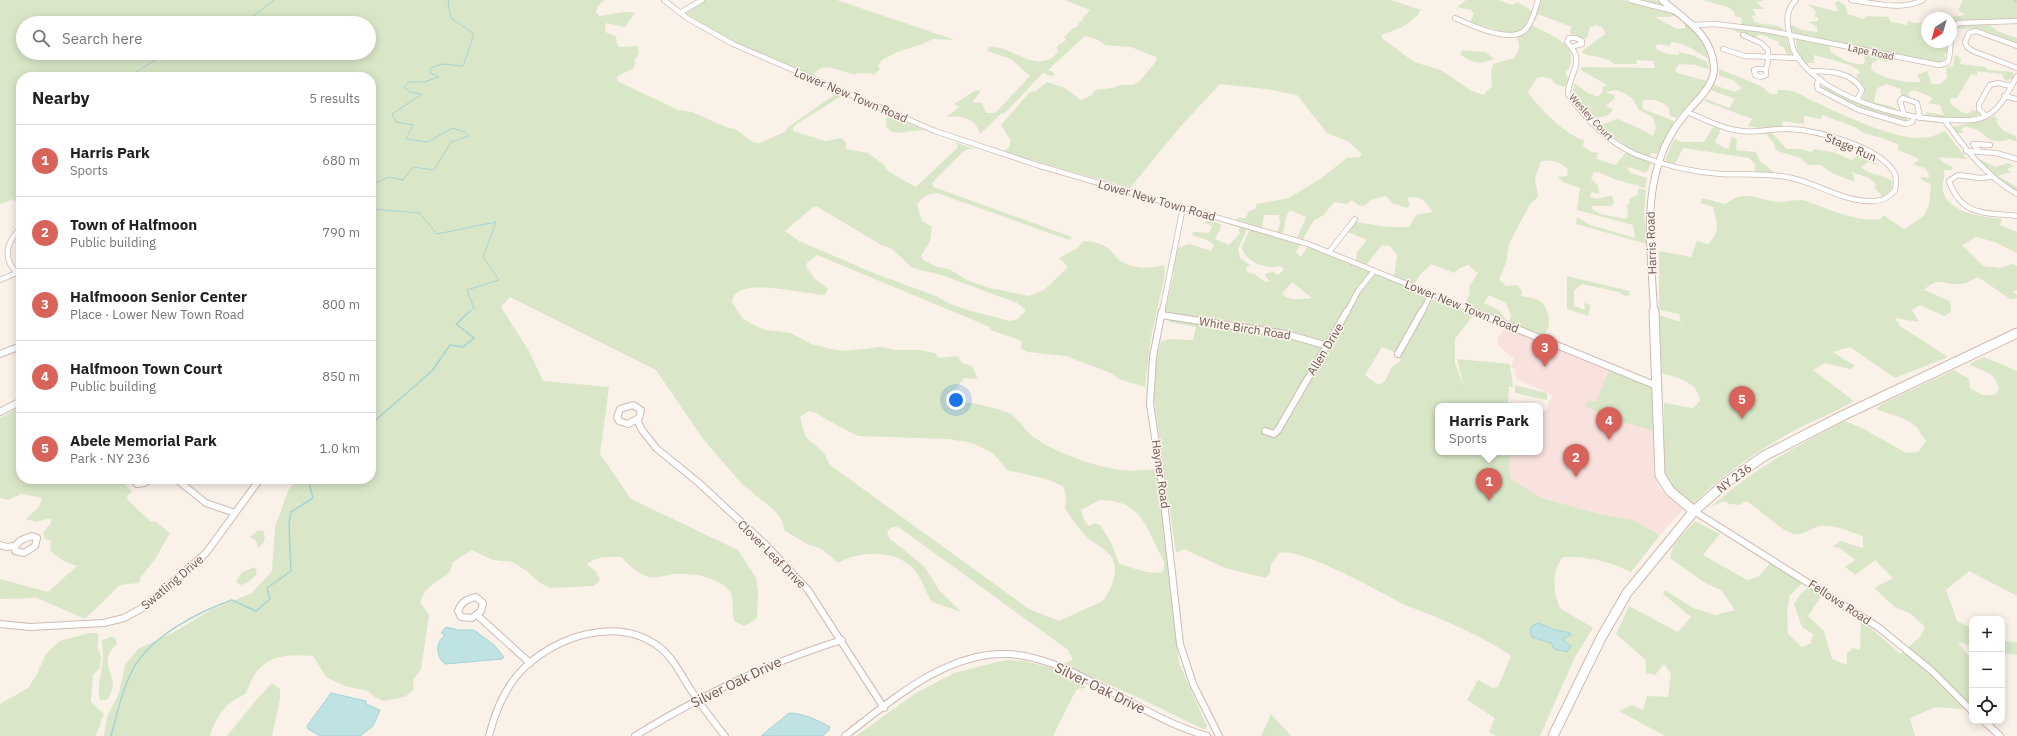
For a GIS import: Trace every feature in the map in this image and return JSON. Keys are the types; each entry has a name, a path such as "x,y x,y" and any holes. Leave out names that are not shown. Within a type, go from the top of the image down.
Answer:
{"street":[{"name":"Lower New Town Road","path":"664,0 680,13 712,33 959,140 1308,244 1657,386"},
{"path":"680,13 702,0"},
{"path":"1455,18 1495,32 1517,35 1527,28 1538,0"},
{"path":"1630,0 1677,12"},
{"name":"Harris Road","path":"1662,0 1694,25 1709,46 1713,61 1714,76 1709,86 1675,128 1659,162 1651,188 1650,208 1660,475 1664,486 1669,492 1676,499 1694,511"},
{"path":"1796,0 1788,13 1786,22 1790,34 1791,44 1799,58 1820,79 1857,100 1914,117 1945,121 1973,120 1986,116 1998,107 2017,76"},
{"path":"1851,0 1902,5 1916,4 1923,0"},
{"name":"Lape Road","path":"1694,25 1715,24 1790,34 1926,64 1940,65 1947,63 1949,59 1952,30 1958,23 1976,21 2017,21"},
{"path":"2017,46 1976,31 1969,33 1966,42 1967,47 1973,51 2017,68"},
{"path":"1743,35 1765,46 1768,50 1770,58 1766,69"},
{"name":"Wesley Court","path":"1574,46 1578,60 1568,90 1570,97 1618,145 1659,162"},
{"path":"1723,49 1745,56 1799,58"},
{"path":"1811,71 1830,72 1855,81 1860,85 1862,90 1857,100"},
{"path":"1820,79 1817,84 1818,89 1859,110 1906,124 1912,122 1914,117"},
{"path":"1986,116 1978,107 1990,85 1998,83 2011,86"},
{"path":"2004,96 2017,99"},
{"path":"1904,115 1900,101 1902,98 1906,98 1917,103 1920,118"},
{"name":"Stage Run","path":"1659,162 1702,172 1786,177 1848,198 1867,201 1884,200 1888,198 1895,190 1895,175 1890,167 1878,158 1846,143 1803,131 1787,129 1749,131 1732,129 1687,112"},
{"path":"1945,121 1976,164 1990,177 2017,194"},
{"path":"1979,151 1973,144 1990,145"},
{"path":"1966,150 1996,153 2017,160"},
{"path":"1990,177 1980,179 1960,174 1955,175 1949,181 1956,200 1962,205 1988,214 2017,216"},
{"name":"Hayner Road","path":"1183,207 1161,315 1150,382 1150,404 1162,484 1180,644 1193,684 1219,736"},
{"path":"1329,252 1355,219"},
{"path":"16,234 11,239 6,252 11,268 16,270"},
{"name":"Allen Drive","path":"1265,431 1274,434 1278,430 1328,346 1358,291 1366,279 1374,271"},
{"path":"0,280 16,272"},
{"path":"1398,354 1411,334 1431,294"},
{"name":"White Birch Road","path":"1161,315 1286,334 1328,346"},
{"name":"NY 236","path":"1553,736 1601,638 1627,593 1694,511 1727,482 1764,456 1842,416 2017,332"},
{"path":"0,354 16,348"},
{"path":"0,412 16,404"},
{"name":"Clover Leaf Drive","path":"637,420 642,430 656,448 698,482 767,546 808,590 842,640 872,692 884,708"},
{"path":"182,484 206,503 235,513"},
{"name":"Swatling Drive","path":"0,624 30,627 57,626 104,623 124,618 144,607 206,553 256,484"},
{"name":"Fellows Road","path":"1694,511 1878,627 1929,669 1969,707"},
{"path":"0,545 7,547 15,546"},
{"path":"477,615 530,663"},
{"path":"489,736 499,705 511,684 524,668 544,652 566,640 610,631 628,633 644,638 658,646 669,656 697,699 725,736"},
{"name":"Silver Oak Drive","path":"634,736 697,699 779,661 842,640"},
{"name":"Silver Oak Drive","path":"845,736 926,678 951,665 985,656 1005,653 1029,657 1060,666 1181,728 1207,736"},
{"path":"1987,724 2000,736"}],"shaded area":[{"path":"1505,326 1641,381 1655,431 1657,485 1665,495 1683,509 1660,535 1633,520 1599,514 1542,498 1511,479 1509,473 1510,455 1543,455 1543,410 1546,411 1552,395 1516,379 1515,369 1511,367 1514,359 1498,345 1498,338"}],"green space":[{"path":"0,0 605,0 598,6 596,12 599,16 621,12 635,13 625,27 606,23 605,32 616,36 617,44 620,47 637,46 639,54 635,59 634,68 618,76 617,81 678,110 692,112 728,128 735,129 753,142 760,143 785,132 788,127 836,94 843,95 798,123 793,127 793,131 825,141 842,138 846,143 846,149 868,153 883,164 889,172 916,187 956,149 958,146 955,142 974,149 964,151 932,183 933,187 1072,237 1069,240 934,193 926,196 917,205 922,221 932,227 930,241 921,256 923,260 937,267 949,269 967,280 990,288 1029,296 1044,290 1068,267 1059,258 1078,248 1083,241 1094,242 1106,246 1120,261 1132,266 1148,268 1164,265 1165,274 1151,337 1145,387 1119,379 1111,373 1066,356 1028,352 1021,348 1022,341 991,330 990,327 817,255 807,263 806,267 815,279 828,289 825,295 780,289 757,288 746,289 738,292 733,298 732,302 742,318 752,324 765,330 791,333 811,344 831,349 846,351 881,347 895,350 919,350 935,353 939,358 958,356 962,363 972,366 978,379 964,378 953,393 952,399 1009,413 1035,438 1063,453 1083,461 1119,470 1157,469 1179,663 1207,726 1205,730 1135,696 1065,666 1065,663 1073,660 1068,650 900,528 894,527 889,529 887,533 890,539 924,566 939,590 961,612 932,602 916,572 909,564 900,559 879,554 868,554 847,559 838,563 822,549 807,544 785,531 781,519 775,511 742,484 703,439 656,370 510,297 501,307 530,353 543,381 609,387 600,454 631,499 738,550 756,578 758,591 757,618 745,626 735,622 732,596 730,592 719,582 696,575 673,574 655,578 649,577 634,569 622,557 599,558 587,564 596,572 600,580 594,586 550,588 540,583 527,571 512,562 493,560 472,550 453,562 450,572 429,587 420,602 429,615 421,669 413,680 414,689 405,697 383,701 373,696 368,691 345,686 326,677 313,656 295,655 279,657 265,664 259,669 253,677 245,694 227,705 215,722 210,736 104,736 107,717 119,693 125,665 138,649 172,633 211,610 252,593 272,571 275,527 288,491 293,484 376,484 376,72 16,72 16,201 13,199 0,204","holes":["816,206 883,246 891,248 911,267 941,275 1017,303 1026,310 1018,319 1010,321 950,304 936,296 876,274 799,241 785,231","809,411 818,414 858,436 949,439 972,443 993,453 1007,470 1046,479 1063,486 1066,497 1065,509 1085,535 1108,553 1113,560 1115,566 1114,578 1103,601 1059,621 1029,609 830,465 824,453 805,436 800,417","1100,500 1114,501 1126,505 1141,518 1164,561 1164,570 1160,573 1146,572 1119,564 1112,544 1100,525 1094,523 1089,526 1085,522 1081,510"]},
{"path":"705,0 837,0 955,40 933,39 920,45 897,52 882,60 878,66 880,69 874,75 867,73 849,73 828,67 818,70 813,75 727,38 685,13"},
{"path":"1065,0 1391,0 1421,10 1413,20 1398,29 1381,35 1383,39 1414,62 1441,70 1470,90 1483,95 1492,86 1491,71 1493,64 1514,58 1518,53 1519,48 1519,43 1516,37 1527,33 1532,25 1558,38 1568,48 1571,54 1570,64 1565,72 1568,78 1565,87 1555,84 1552,79 1543,77 1537,78 1528,92 1538,105 1561,127 1569,133 1584,140 1583,146 1591,152 1599,153 1596,156 1597,159 1616,165 1626,152 1649,161 1651,164 1646,173 1629,167 1627,169 1631,173 1647,178 1645,188 1594,172 1591,178 1598,186 1599,194 1592,192 1590,196 1598,199 1612,196 1614,202 1611,206 1592,206 1592,209 1601,214 1625,219 1628,217 1627,205 1630,203 1629,199 1638,195 1638,188 1646,190 1644,213 1647,244 1576,224 1577,217 1590,225 1635,238 1633,225 1577,210 1580,188 1563,182 1558,177 1567,176 1568,169 1556,162 1549,160 1541,161 1535,178 1538,197 1530,204 1509,244 1506,263 1499,280 1506,286 1517,285 1522,291 1521,296 1537,299 1545,306 1549,317 1549,326 1543,336 1509,322 1511,315 1506,303 1489,295 1484,303 1499,310 1506,320 1470,306 1466,301 1470,294 1469,287 1478,273 1468,265 1458,269 1454,273 1431,264 1419,276 1413,285 1394,276 1397,255 1390,246 1382,245 1366,265 1356,260 1357,252 1367,240 1348,232 1356,222 1388,227 1409,227 1416,215 1433,212 1425,202 1419,198 1407,198 1410,205 1407,208 1392,203 1386,196 1371,200 1364,206 1358,205 1352,200 1347,204 1334,202 1324,215 1314,220 1303,239 1297,238 1306,217 1290,210 1286,217 1283,233 1277,232 1280,224 1279,215 1264,215 1262,228 1236,220 1237,218 1246,218 1249,211 1255,209 1257,204 1289,198 1320,179 1347,158 1360,157 1362,154 1349,142 1327,133 1297,95 1266,89 1220,84 1181,126 1130,188 1004,152 1010,146 1010,139 1001,125 1030,92 1036,91 1047,82 1065,88 1081,100 1092,95 1095,90 1113,88 1119,85 1132,85 1139,82 1157,60 1156,57 1131,47 1105,45 1098,40 1085,36 1048,70 1053,72 1055,75 1051,76 1043,73 1006,112 1001,114 980,134 975,124 967,119 962,117 946,117 959,107 954,104 976,90 980,91 980,93 972,102 982,103 986,113 995,113 1030,76 1011,59 987,51 989,47 997,47 1033,61 1050,59 1058,52 1057,46 1066,40 1064,37 1072,29 1078,26 1079,22 1083,20 1083,17 1090,10"},
{"path":"1466,0 1498,0 1512,5 1518,2 1532,11 1524,29 1514,33 1508,33 1470,22 1474,13 1471,10 1457,7"},
{"path":"1541,0 1623,0 1639,4 1635,0 1656,0 1677,15 1669,17 1655,17 1677,29 1685,28 1685,23 1690,25 1698,33 1704,43 1709,59 1687,46 1677,43 1671,42 1670,46 1658,44 1655,47 1666,53 1679,55 1679,52 1692,55 1706,61 1710,70 1696,65 1679,64 1675,70 1677,73 1707,81 1701,91 1676,118 1670,116 1669,108 1660,102 1653,100 1642,101 1643,109 1674,121 1657,154 1652,153 1649,156 1628,147 1612,136 1601,125 1617,119 1641,129 1653,136 1656,128 1653,117 1639,110 1632,98 1616,90 1605,92 1614,95 1615,98 1606,106 1613,109 1608,115 1596,118 1573,96 1574,83 1588,93 1598,97 1603,91 1603,87 1607,85 1581,70 1581,67 1655,68 1653,61 1636,60 1637,64 1614,64 1606,59 1581,52 1605,34 1603,28 1597,25 1590,27 1587,38 1582,38 1574,36 1570,33 1569,31 1572,27 1538,14 1535,21 1533,20"},
{"path":"1702,0 1765,0 1757,2 1765,9 1752,9 1755,12 1755,16 1750,15 1754,19 1753,21 1777,26 1784,30 1781,31 1741,25 1742,18 1735,16 1734,12 1728,7"},
{"path":"1963,0 2017,0 2017,20 1957,21 1957,16 1965,15 1958,10"},
{"path":"1838,1 1845,5 1848,14 1863,19 1867,16 1888,17 1891,22 1907,25 1908,21 1915,23 1921,22 1921,48 1948,48 1947,53 1944,55 1946,58 1940,64 1794,34 1790,26 1792,25 1802,30 1817,32 1817,27 1809,22 1818,21 1818,18 1814,16 1816,13 1815,10 1807,4 1838,12 1835,3"},
{"path":"1964,24 1989,24 1997,31 2017,38 2017,43 1978,28 1961,29 1958,27"},
{"path":"1732,28 1748,28 1786,36 1792,56 1788,56 1784,48 1778,44 1779,42 1762,35 1757,35 1756,39 1761,40 1761,42 1733,30"},
{"path":"1796,37 1839,46 1830,47 1830,51 1842,59 1855,64 1864,64 1865,59 1862,54 1864,52 1895,58 1894,60 1889,60 1886,62 1879,59 1872,63 1871,70 1882,76 1895,80 1921,82 1917,75 1927,71 1932,84 1940,84 1947,78 1946,68 1953,66 1955,54 1961,59 1960,64 1985,67 1988,70 2013,72 2013,78 2007,81 2004,79 2002,74 1977,71 1977,75 1971,74 1957,98 1950,98 1951,104 1963,113 1970,113 1972,110 1977,111 1980,114 1974,117 1961,119 1928,118 1926,112 1944,115 1940,105 1928,103 1933,98 1914,90 1908,93 1909,98 1903,97 1900,92 1901,89 1887,84 1877,88 1874,102 1896,108 1895,112 1862,101 1865,88 1856,76 1861,72 1850,65 1814,55 1814,63 1808,63 1808,67 1797,53"},
{"path":"1462,50 1485,52 1494,59 1479,63 1472,62 1460,54"},
{"path":"1719,69 1761,86 1770,94 1778,94 1777,90 1790,90 1853,119 1895,134 1907,137 1923,138 1945,131 1967,159 1939,157 1941,161 1953,167 1952,170 1944,170 1943,191 1946,198 1959,209 1967,212 1985,217 2002,219 2000,225 2017,232 2017,253 1995,242 1976,237 1962,245 1983,266 2000,268 2013,264 2017,266 2017,290 2013,292 2017,295 2017,298 2010,299 1978,277 1962,284 1943,282 1934,283 1924,290 1950,301 1951,312 1944,316 1920,305 1912,310 1919,322 1895,318 1900,326 1948,357 1895,378 1850,347 1833,352 1855,366 1850,369 1825,363 1813,370 1854,401 1799,428 1771,444 1717,482 1693,504 1679,497 1664,475 1664,403 1693,408 1700,401 1698,394 1691,385 1681,379 1662,373 1659,315 1681,322 1679,314 1659,310 1659,251 1691,257 1697,241 1708,244 1715,235 1717,223 1713,207 1700,203 1702,198 1725,204 1743,196 1753,196 1775,202 1802,200 1857,218 1873,220 1881,219 1883,215 1904,229 1924,216 1929,205 1931,184 1922,180 1920,177 1930,178 1926,169 1913,164 1919,160 1897,149 1899,145 1882,138 1863,133 1857,128 1823,115 1820,119 1804,116 1804,124 1782,121 1783,127 1758,128 1748,126 1752,119 1704,101 1706,99 1729,108 1735,99 1711,90 1714,85 1735,92 1742,88 1733,80 1719,76"},
{"path":"1820,85 1870,107 1907,118 1908,122 1900,121 1844,101 1833,96"},
{"path":"884,112 926,131 916,130 899,133 894,132 886,126 887,116"},
{"path":"1994,116 1998,119 1996,122 2004,131 2016,136 2017,142 2010,139 1994,141 1972,128 1964,127 1961,129 1964,133 1957,133 1951,127 1985,120"},
{"path":"1713,127 1719,128 1720,132 1715,142 1724,148 1729,149 1731,137 1737,139 1736,150 1756,152 1760,161 1775,173 1757,173 1754,169 1756,165 1749,158 1683,148 1675,164 1665,161 1674,139 1682,142 1704,142"},
{"path":"1765,133 1772,133 1787,149 1802,149 1811,152 1814,149 1832,152 1852,160 1858,155 1857,150 1865,154 1879,166 1869,162 1861,167 1868,172 1888,178 1892,181 1891,190 1883,197 1874,187 1877,185 1869,178 1852,172 1855,182 1832,173 1821,165 1808,165 1800,158 1777,151 1773,142"},
{"path":"1974,157 1996,167 2008,163 2014,166 2007,169 2011,172 1998,176 2017,187 2017,193 1997,181"},
{"path":"1207,218 1222,225 1215,239 1229,245 1240,233 1238,230 1241,227 1247,229 1238,249 1240,258 1251,266 1246,267 1247,272 1254,274 1265,282 1270,281 1265,276 1266,273 1273,272 1278,275 1284,270 1280,266 1269,267 1257,264 1247,257 1242,247 1250,229 1301,245 1296,252 1301,257 1308,246 1428,296 1396,353 1382,347 1365,375 1378,385 1385,381 1392,367 1400,361 1401,352 1414,332 1430,300 1434,300 1468,313 1472,317 1455,339 1455,363 1464,387 1457,359 1510,364 1513,387 1509,387 1508,403 1435,403 1435,455 1510,455 1509,473 1511,479 1542,498 1599,514 1633,520 1660,535 1631,572 1615,565 1590,558 1563,557 1559,563 1556,569 1554,582 1560,608 1593,628 1575,657 1540,736 1496,736 1489,732 1495,718 1467,700 1478,680 1493,688 1498,687 1511,656 1479,637 1444,620 1404,605 1339,571 1303,556 1289,553 1279,553 1271,564 1270,573 1266,578 1225,568 1184,549 1176,553 1153,392 1153,375 1161,342 1169,339 1193,340 1196,327 1169,322 1170,318 1326,344 1164,314 1174,273 1172,270 1177,248 1189,244 1211,251 1214,245 1207,240 1192,235 1193,232 1209,233 1212,226 1205,223","holes":["1292,282 1312,298 1292,299 1282,294"]},
{"path":"1567,276 1629,291 1630,295 1625,296 1619,292 1582,284 1574,291 1574,306 1585,310 1584,303 1591,305 1588,316 1567,309"},
{"path":"1984,357 2017,371 2017,596 1969,571 1946,590 1957,621 1969,627 1969,645 1958,642 1969,656 1969,710 1936,707 1910,718 1915,736 1665,736 1619,711 1632,705 1643,710 1647,696 1668,697 1671,673 1664,664 1655,675 1646,673 1646,660 1616,634 1629,606 1678,632 1691,617 1663,594 1665,590 1693,608 1715,615 1735,610 1721,590 1705,583 1670,558 1673,546 1695,521 1720,534 1703,555 1747,580 1758,577 1770,563 1803,583 1790,595 1787,611 1788,634 1802,647 1811,643 1813,634 1802,627 1794,604 1799,596 1808,587 1822,595 1808,616 1824,631 1832,659 1847,665 1847,653 1853,648 1860,650 1861,620 1901,654 1920,637 1925,627 1910,613 1896,608 1874,588 1893,578 1875,560 1855,575 1845,567 1855,560 1840,548 1833,547 1840,541 1863,548 1863,536 1837,527 1826,526 1818,527 1801,534 1794,534 1776,524 1746,501 1740,505 1730,504 1724,501 1711,507 1743,481 1775,459 1845,421 1862,428 1906,453 1918,452 1926,441 1917,428 1902,418 1876,409 1882,404 1954,370 1969,379 1970,388 1982,395 1994,395 1999,390 1995,379 1988,373 1969,364"},
{"path":"1610,368 1649,385 1653,389 1655,431 1619,421 1585,406 1589,400 1596,402"},
{"path":"1515,385 1547,393 1547,400 1515,393"},
{"path":"16,409 16,484 126,484 132,491 128,495 127,499 151,522 155,521 170,533 155,559 141,577 139,583 120,585 85,619 37,598 0,599 0,579 48,592 77,566 62,560 50,551 51,541 45,539 43,533 51,523 51,518 36,522 26,519 39,507 42,498 21,494 8,500 0,498 0,418"},
{"path":"263,530 264,540 258,548 256,541 250,537 257,531"},
{"path":"255,567 257,574 248,582 241,585 236,582 242,572"},
{"path":"89,633 98,633 98,650 101,656 100,668 93,675 91,702 104,714 96,736 0,736 0,704 28,688 37,674 46,654 60,641"},
{"path":"115,637 117,643 109,654 108,660 113,686 107,700 100,700 99,685 103,656 101,641"},
{"path":"2005,641 2017,642 2017,655 2005,653"},
{"path":"1005,660 1025,661 1052,668 1085,686 1085,688 1078,689 1074,694 1053,736 856,736 916,693 954,673"},
{"path":"272,683 280,689 280,699 272,736 227,736 254,702"},
{"path":"1271,714 1291,736 1261,736"}],"water":[{"path":"1539,623 1552,629 1570,633 1571,635 1562,639 1571,646 1567,652 1554,649 1551,643 1532,637 1530,629 1533,625"},
{"path":"446,627 458,630 474,630 494,645 504,657 502,659 445,664 438,654 438,645 445,635 441,633"},
{"path":"331,693 366,701 366,704 380,710 373,726 360,736 320,736 308,729 307,726"},
{"path":"789,713 799,714 815,719 830,727 829,730 823,736 761,736"}],"waterway":[{"path":"253,16 274,0"},
{"path":"376,183 389,177 403,180 413,167 434,170 451,142 469,136 465,132 452,128 428,142 406,139 413,125 396,122 392,114 422,94 410,92 404,87 409,82 424,82 439,77 430,73 431,68 442,64 463,66 474,34 451,18 448,4 449,0"},
{"path":"136,72 156,60"},
{"path":"376,209 420,213 437,234 496,222 483,257 499,280 467,290 474,308 469,312"},
{"path":"376,420 432,371 450,345 463,347 474,338 456,324 470,311"},
{"path":"111,736 120,702 129,677 141,657 151,646 190,618 219,605 232,600 256,611 270,599 267,588 291,571 289,524 291,512 313,498 309,484"}],"place":[{"name":"Halfmooon Senior Center","path":"1545,367"},
{"name":"Abele Memorial Park","path":"1742,419"},
{"name":"Halfmoon Town Court","path":"1609,440"},
{"name":"Town of Halfmoon","path":"1576,477"},
{"name":"Harris Park","path":"1489,501"}]}
